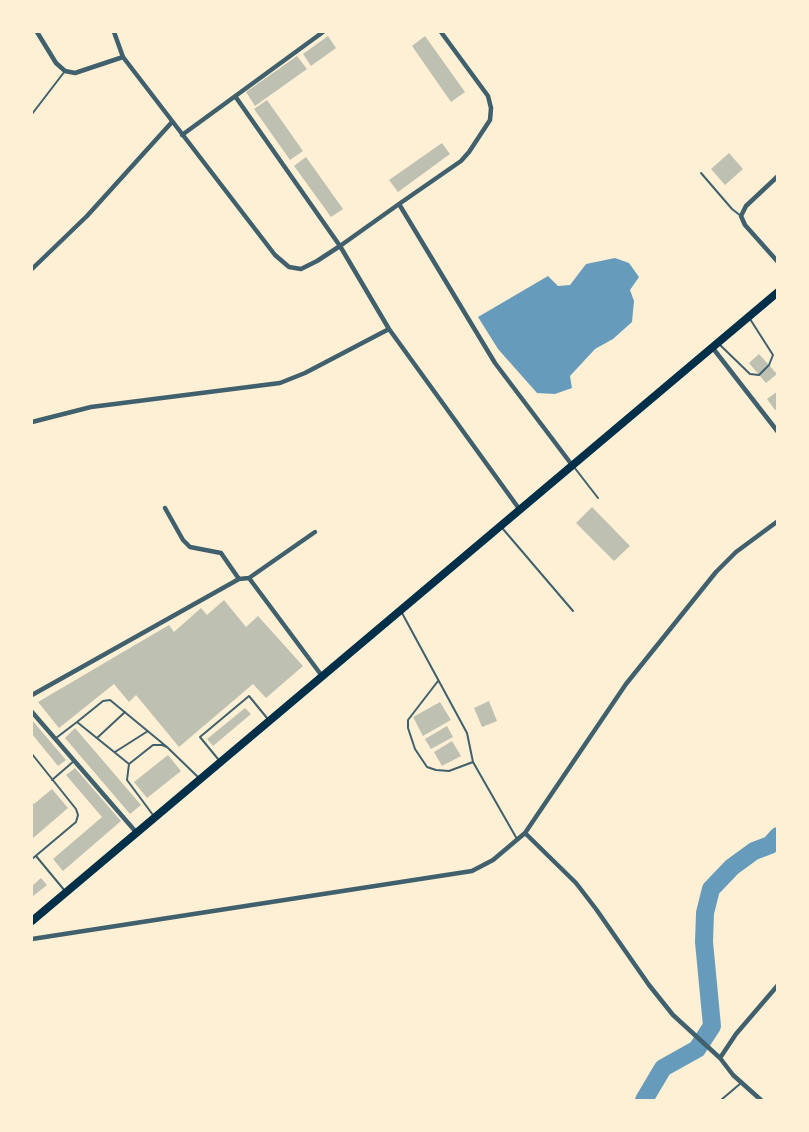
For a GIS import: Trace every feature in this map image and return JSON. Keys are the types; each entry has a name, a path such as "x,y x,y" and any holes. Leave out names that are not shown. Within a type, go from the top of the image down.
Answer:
{"highway":[{"path":"32,921 777,292"}],"street":[{"path":"37,32 56,63 65,71 75,73 123,57"},
{"path":"114,32 123,57 275,255 289,267 301,268 340,246 461,161 490,120 491,108 488,96 441,32"},
{"path":"182,135 323,32"},
{"path":"235,96 340,246 389,329 520,510"},
{"path":"32,269 87,216 172,122"},
{"path":"777,176 746,206 741,216 745,225 777,262"},
{"path":"399,204 495,363 572,465"},
{"path":"32,422 91,407 280,383 305,373 389,329"},
{"path":"715,345 777,432"},
{"path":"165,508 183,540 190,547 221,553 239,579"},
{"path":"32,939 472,871 493,861 525,833 626,684 701,591 736,552 777,521"},
{"path":"32,695 239,579 249,579 315,532"},
{"path":"249,579 322,676"},
{"path":"32,712 136,832"},
{"path":"525,833 576,883 673,1015 720,1058 741,1083 761,1101"},
{"path":"720,1058 736,1034 777,985"}],"lane":[{"path":"32,114 65,71"},
{"path":"701,173 732,209 741,216"},
{"path":"715,345 750,374 759,375 769,365 773,355 749,317"},
{"path":"572,465 598,498"},
{"path":"500,526 573,611"},
{"path":"400,610 467,733 473,762 517,839"},
{"path":"438,681 408,720 408,729 415,749 427,767 436,770 449,771 473,762"},
{"path":"220,762 201,737 249,696 269,720"},
{"path":"55,739 106,700 110,700 167,747 200,779"},
{"path":"97,738 125,712"},
{"path":"77,722 129,764"},
{"path":"114,752 148,731"},
{"path":"154,817 127,780 129,764 153,745 167,747"},
{"path":"32,754 76,809 76,822 32,860"},
{"path":"52,780 74,761"},
{"path":"36,856 66,892"},
{"path":"721,1101 741,1083"}],"water":[{"path":"615,258 629,263 639,277 630,290 634,301 632,322 613,339 595,349 570,376 572,388 555,394 537,393 498,349 478,317 548,276 558,286 570,285 586,264"}],"building":[{"path":"328,36 336,48 311,66 303,54"},
{"path":"425,36 465,92 451,102 412,46"},
{"path":"297,56 307,69 255,106 246,92"},
{"path":"267,100 303,151 290,160 254,109"},
{"path":"442,143 450,154 398,192 389,180"},
{"path":"729,153 743,169 725,185 711,169"},
{"path":"306,157 343,209 331,217 294,166"},
{"path":"759,354 777,374 766,383 749,363"},
{"path":"778,391 778,409 775,410 767,399"},
{"path":"592,507 630,546 614,561 576,523"},
{"path":"224,600 246,627 258,616 303,666 266,698 253,684 179,747 136,695 129,702 114,684 59,728 38,702 169,625 174,632 201,608 207,615"},
{"path":"489,701 497,721 482,727 474,708"},
{"path":"440,702 451,720 423,736 413,717"},
{"path":"245,708 251,714 213,746 207,739"},
{"path":"32,720 66,760 58,766 32,734"},
{"path":"447,726 453,737 431,749 425,739"},
{"path":"75,728 141,805 130,814 65,738"},
{"path":"452,741 461,756 442,766 434,752"},
{"path":"168,755 181,771 147,798 134,782"},
{"path":"75,768 121,821 63,871 53,859 102,817 66,775"},
{"path":"52,789 68,808 32,839 32,801 34,804"},
{"path":"41,878 47,885 32,897 32,886"}],"waterway":[{"path":"644,1100 663,1068 697,1049 712,1026 704,942 705,913 711,889 732,867 754,851 770,845 778,836"}]}
